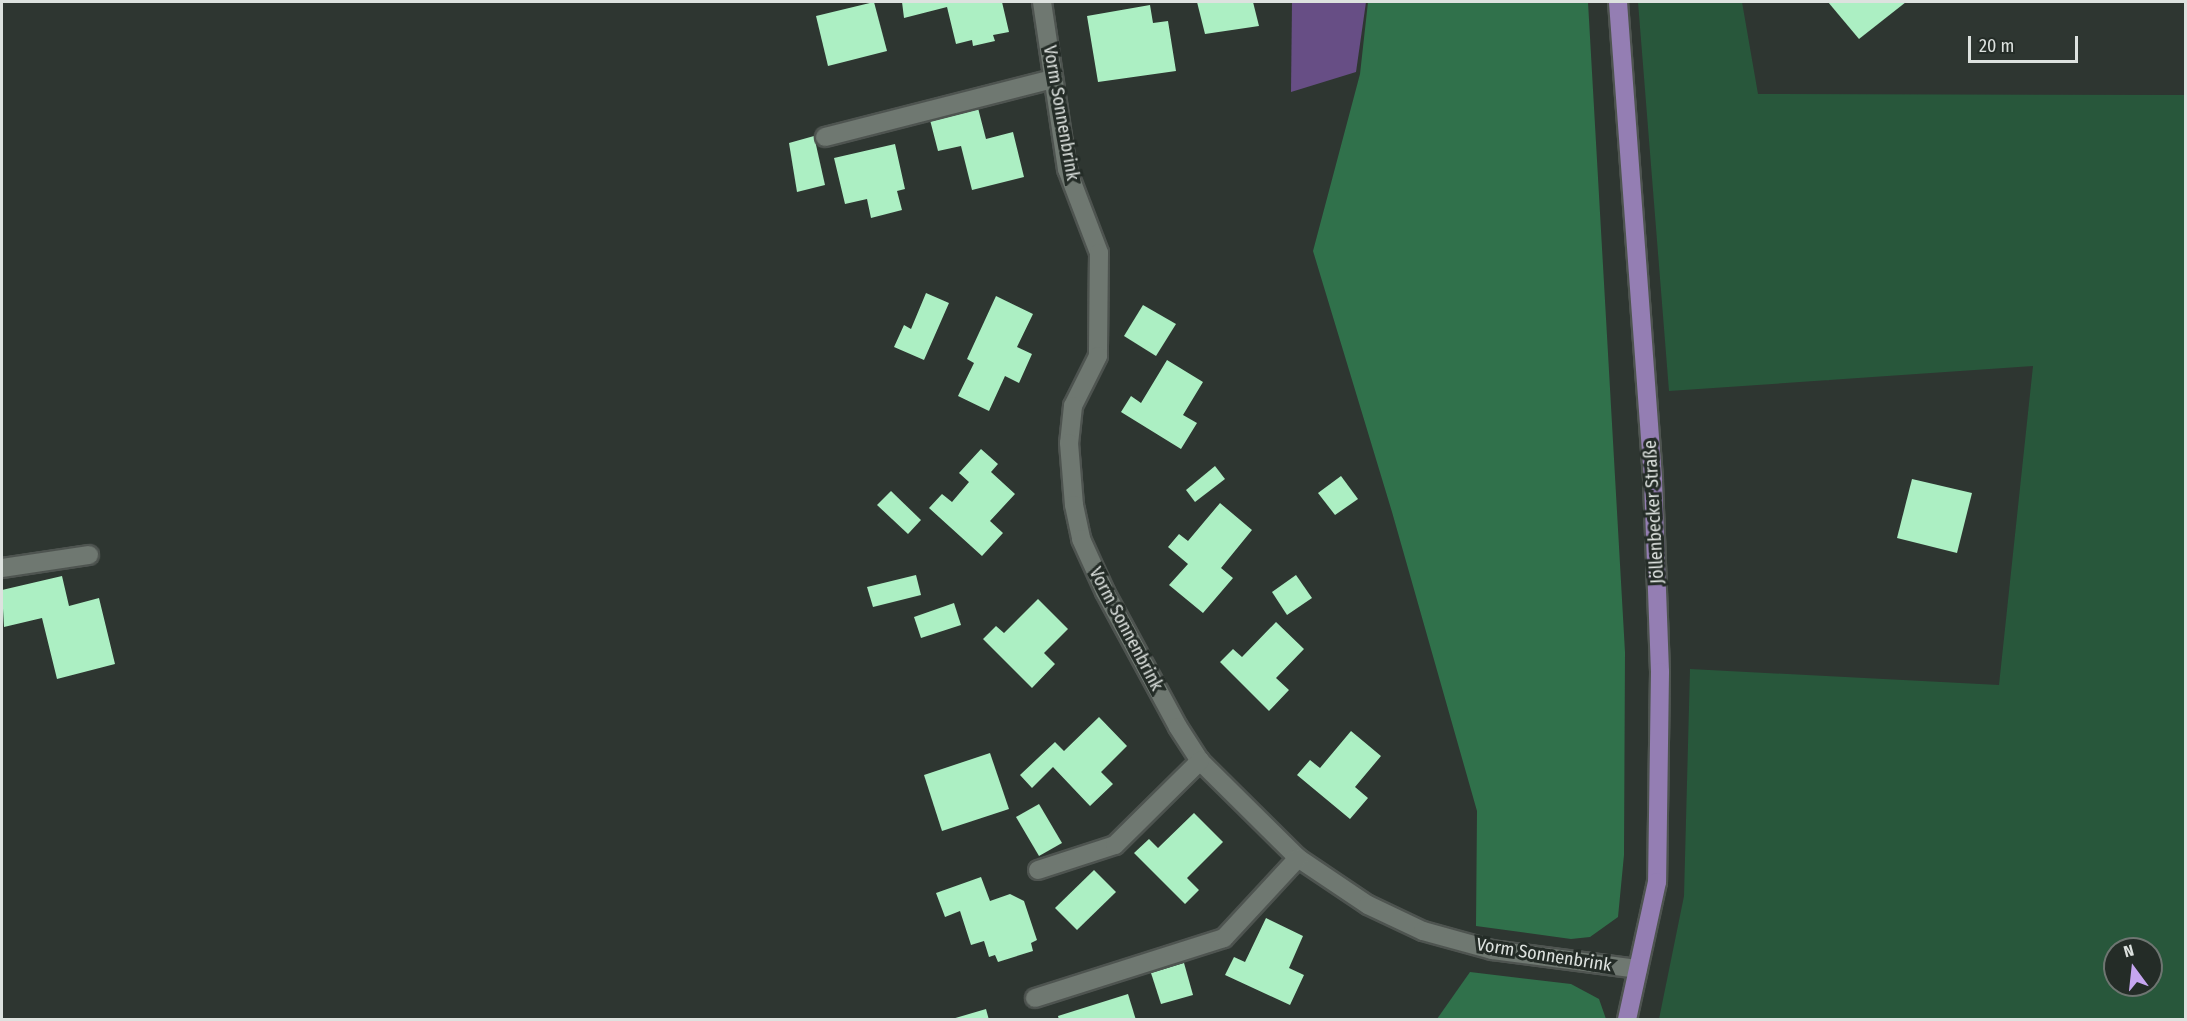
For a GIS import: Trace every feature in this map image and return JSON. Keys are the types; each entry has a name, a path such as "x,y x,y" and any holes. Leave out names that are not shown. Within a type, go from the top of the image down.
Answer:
{"main road":[{"name":"Jöllenbecker Straße","path":"1618,2 1653,470 1660,672 1657,882 1627,1020"}],"street":[{"name":"Vorm Sonnenbrink","path":"1042,2 1067,169 1099,253 1098,356 1073,406 1069,443 1071,479 1081,539 1105,592 1200,761 1298,858 1368,905 1423,931 1492,950 1638,969"},
{"path":"825,137 1053,79"},
{"path":"2,568 89,555"},
{"path":"1038,870 1115,845 1200,761"},
{"path":"1035,998 1224,938 1298,858"}],"green space":[{"path":"1368,2 1588,2 1625,652 1624,855 1618,917 1590,937 1571,939 1476,926 1477,811 1392,512 1313,251 1360,74"},
{"path":"1638,2 1742,2 1758,94 2185,95 2185,1019 1659,1019 1684,896 1690,669 1999,685 2033,366 1669,391"},
{"path":"1470,972 1571,984 1599,999 1606,1019 1437,1019"}],"shaded area":[{"path":"1292,2 1366,2 1356,72 1291,92"}],"building":[{"path":"874,2 887,51 828,66 816,16"},
{"path":"902,2 1002,2 1009,32 993,35 995,41 973,46 972,40 956,44 947,7 904,18"},
{"path":"1197,2 1253,2 1259,26 1205,34"},
{"path":"1828,2 1906,2 1859,39"},
{"path":"1150,5 1153,23 1168,21 1176,71 1098,82 1087,16"},
{"path":"978,108 986,139 1013,132 1024,177 972,190 961,146 938,151 930,120"},
{"path":"814,136 825,185 797,192 789,143"},
{"path":"895,144 905,189 897,191 902,210 871,218 867,199 845,204 834,158"},
{"path":"926,293 949,303 924,360 894,347 904,325 911,329"},
{"path":"996,296 1033,314 1017,347 1032,354 1019,383 1005,376 989,411 958,396 974,363 967,359"},
{"path":"1143,305 1176,324 1156,356 1124,336"},
{"path":"1167,360 1203,382 1183,415 1197,423 1181,449 1121,412 1131,396 1141,403"},
{"path":"981,449 998,464 991,472 1015,494 990,521 1003,533 982,556 929,508 942,494 952,502 969,482 959,473"},
{"path":"1215,466 1225,479 1195,502 1186,490"},
{"path":"1341,476 1358,499 1335,515 1318,493"},
{"path":"1912,479 1972,493 1957,553 1897,538"},
{"path":"891,491 921,520 908,534 877,505"},
{"path":"1220,503 1252,530 1221,568 1233,578 1203,613 1169,585 1188,564 1168,547 1179,534 1188,541"},
{"path":"916,575 921,595 873,607 867,587"},
{"path":"1296,575 1312,598 1287,615 1272,592"},
{"path":"62,576 69,606 99,598 115,664 57,679 42,618 4,627 2,590"},
{"path":"1038,599 1068,629 1044,653 1055,664 1032,688 983,639 996,626 1004,633"},
{"path":"954,603 961,625 921,638 914,617"},
{"path":"1276,622 1304,649 1276,678 1289,690 1269,711 1220,662 1233,649 1242,657"},
{"path":"1099,717 1127,746 1101,772 1113,784 1090,806 1053,767 1032,788 1020,775 1055,742 1064,751"},
{"path":"1351,731 1381,756 1355,787 1368,798 1350,819 1297,775 1310,760 1320,768"},
{"path":"990,753 1009,809 942,831 924,775"},
{"path":"1039,804 1062,843 1039,856 1016,817"},
{"path":"1194,813 1223,842 1187,878 1199,890 1185,904 1134,853 1149,839 1158,848"},
{"path":"1094,870 1116,892 1077,930 1055,908"},
{"path":"981,877 990,901 1010,894 1024,901 1037,940 1031,943 1033,951 998,962 995,955 989,957 984,941 971,945 960,911 945,917 936,893"},
{"path":"1266,918 1303,936 1289,968 1304,975 1290,1005 1225,975 1234,957 1245,962"},
{"path":"1184,963 1193,995 1161,1004 1151,973"},
{"path":"1128,994 1136,1020 1059,1020 1058,1016"},
{"path":"986,1009 989,1020 952,1020 952,1019"}]}
